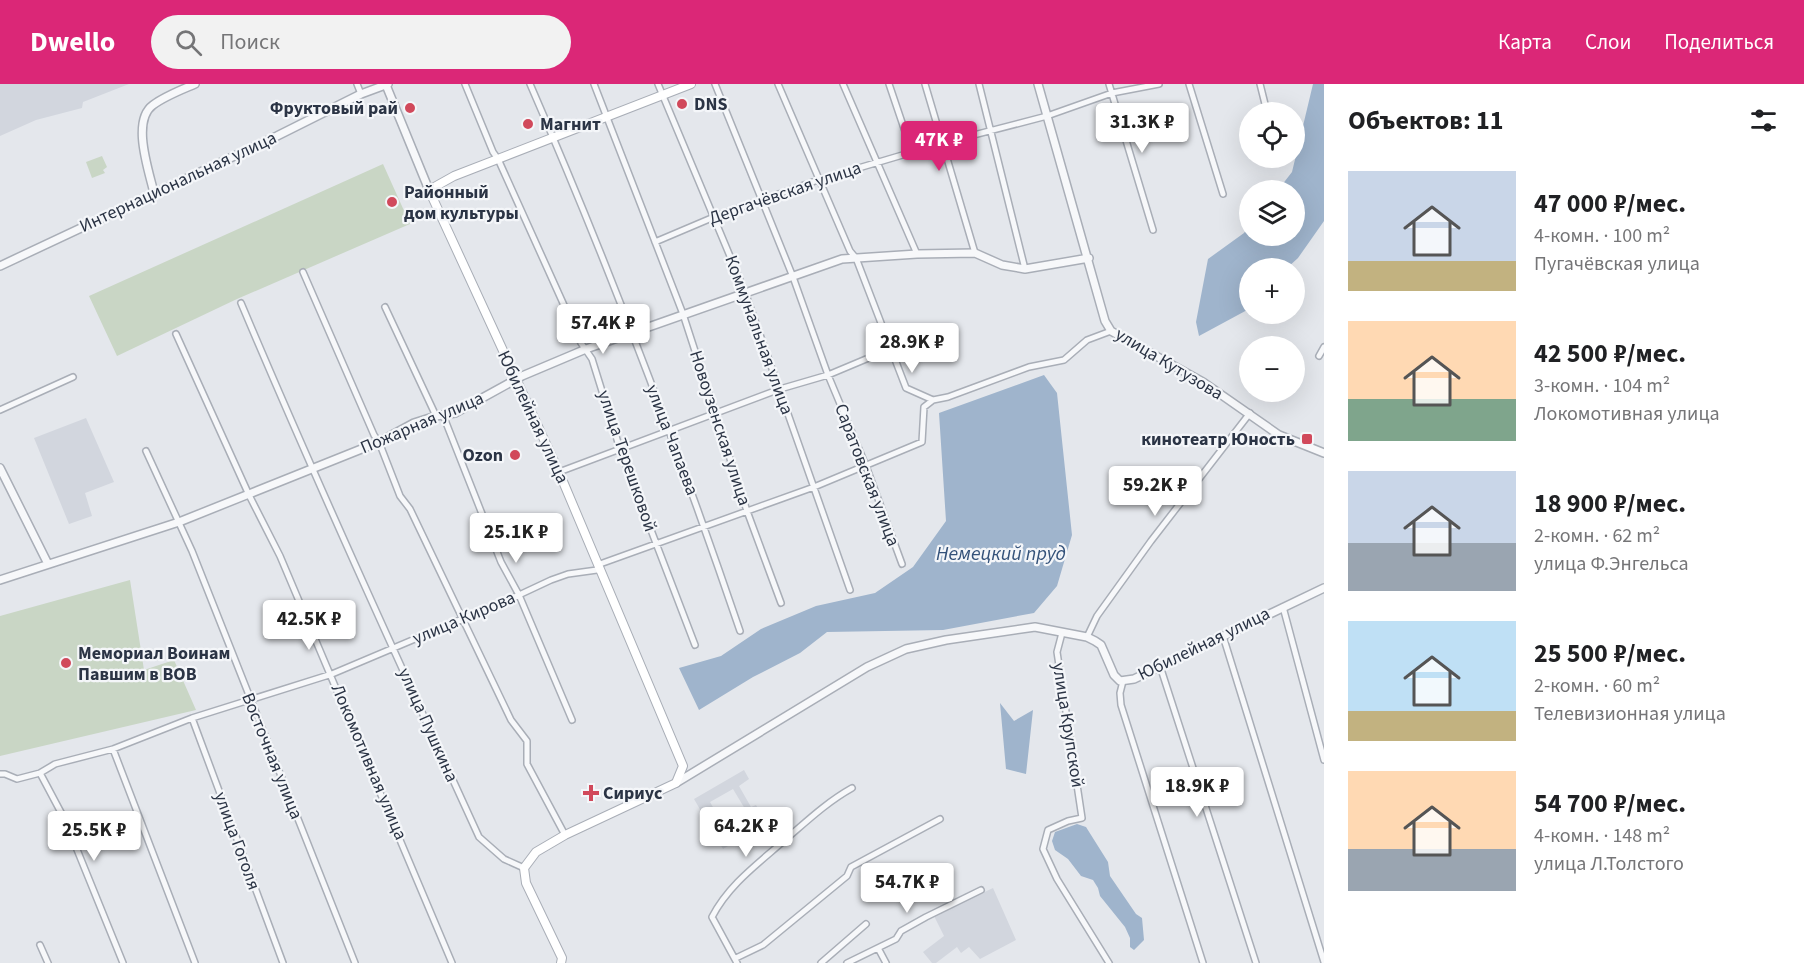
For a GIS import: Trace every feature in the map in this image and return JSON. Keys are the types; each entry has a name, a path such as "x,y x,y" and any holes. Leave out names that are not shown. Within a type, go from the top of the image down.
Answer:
{"main road":[{"path":"429,190 454,176 692,84"},
{"name":"Юбилейная улица","path":"429,190 560,472 600,564 683,766 676,783"},
{"path":"561,963 562,958 526,883 524,868 537,852 565,835 676,783"}],"street":[{"path":"154,193 144,150 144,115 152,105 195,84"},
{"path":"357,84 361,94"},
{"name":"улица Терешковой","path":"465,84 493,152 581,343 592,359 620,449 694,645"},
{"name":"улица Чапаева","path":"531,84 555,137 632,333 704,526 740,631"},
{"name":"Новоузенская улица","path":"594,84 683,314 747,511 781,603"},
{"name":"Коммунальная улица","path":"658,84 745,292 850,590"},
{"name":"Саратовская улица","path":"715,84 793,277 828,375 866,466 902,564"},
{"path":"778,84 818,180 850,251 856,258 906,388 933,400 948,398 1029,367 1064,360 1087,340 1111,331"},
{"path":"843,84 917,254"},
{"path":"889,84 912,152"},
{"path":"926,84 975,253"},
{"path":"979,84 1025,269"},
{"name":"улица Кутузова","path":"1038,84 1105,321 1111,331 1184,370 1280,435 1322,450"},
{"path":"1109,84 1153,230"},
{"name":"Дергачёвская улица","path":"655,242 714,217 818,180 943,143 1047,116 1112,93 1159,84"},
{"path":"1190,84 1223,194"},
{"path":"1260,84 1265,102"},
{"name":"Интернациональная улица","path":"0,266 361,94 387,85"},
{"name":"Юбилейная улица","path":"387,85 429,190"},
{"name":"Пожарная улица","path":"0,580 178,522 379,442 414,423 439,415 455,413 515,379 586,349 842,260 917,254 975,253 1002,265 1025,269 1089,258"},
{"path":"303,272 379,442 400,496 410,509 510,720 527,741 527,764 565,835"},
{"name":"улица Пушкина","path":"241,303 311,470 345,538 479,837 504,859 524,868"},
{"path":"385,307 439,415 501,562 519,595 572,720"},
{"name":"Локомотивная улица","path":"176,334 249,495 280,556 332,674 452,963"},
{"path":"1319,356 1324,347"},
{"path":"560,472 716,412 828,375 890,349"},
{"path":"0,410 73,377"},
{"name":"улица Кирова","path":"0,774 17,779 40,773 55,764 113,749 192,718 332,674 550,580 568,574 597,570 600,564 814,487 922,442 924,406 933,400"},
{"path":"676,783 867,667 906,649 946,640 1035,627 1087,637 1097,616 1151,541 1250,413"},
{"name":"Восточная улица","path":"146,451 192,551 249,700 355,963"},
{"path":"0,468 48,564"},
{"name":"Юбилейная улица","path":"1087,637 1101,645 1114,675 1120,681 1134,679 1324,588"},
{"path":"1283,607 1324,760"},
{"name":"улица Крупской","path":"1062,633 1057,652 1082,818 1068,820 1048,830 1043,849 1057,879 1109,963"},
{"path":"1222,636 1324,962"},
{"path":"1160,666 1256,963"},
{"path":"1123,681 1120,693 1121,705 1203,963"},
{"name":"улица Гоголя","path":"192,718 283,963"},
{"path":"113,749 195,963"},
{"path":"40,773 65,820 123,963"},
{"path":"852,788 833,799 737,882 717,907 712,917 737,961 763,945 847,876 851,867 940,819"},
{"path":"847,963 896,939 902,931 926,917 981,890"},
{"path":"822,963 866,924"},
{"path":"40,945 48,963"},
{"path":"878,948 886,963"}],"shaded area":[{"path":"0,84 129,84 83,102 82,108 36,120 0,136"},
{"path":"86,418 114,482 85,493 92,516 69,524 34,438"},
{"path":"744,770 749,779 739,786 751,807 756,805 770,829 749,842 739,826 727,833 733,843 723,849 694,799","holes":["733,789 748,814 725,828 710,802"]},
{"path":"993,888 1016,940 980,959 969,947 961,953 957,947 936,963 932,963 923,952 944,936 934,916"}],"green space":[{"path":"102,156 107,167 103,170 105,173 92,178 86,162"},
{"path":"383,164 410,224 237,299 117,356 89,296"},
{"path":"130,580 144,670 174,660 196,710 0,756 0,616"}],"water":[{"path":"1313,84 1324,84 1324,221 1298,258 1239,258 1239,314 1199,336 1196,322 1208,259 1239,237 1239,246 1305,246 1305,180 1286,180 1293,168 1305,168 1305,118"},
{"name":"Немецкий пруд","path":"1044,375 1057,393 1072,535 1057,586 1034,613 943,630 827,632 800,653 753,677 699,710 679,668 721,656 761,629 816,606 875,593 913,567 946,521 939,413"},
{"path":"1000,703 1014,721 1033,710 1026,774 1006,769"},
{"path":"1077,824 1086,827 1108,862 1110,876 1136,914 1142,918 1144,940 1134,950 1130,947 1130,938 1125,927 1100,896 1093,880 1081,876 1068,859 1055,850 1052,841 1055,832"}],"place":[{"name":"DNS","path":"682,104"},
{"name":"Фруктовый рай","path":"410,108"},
{"name":"Магнит","path":"528,124"},
{"name":"Районный дом культуры","path":"392,202"},
{"name":"кинотеатр Юность","path":"1307,439"},
{"name":"Ozon","path":"515,455"},
{"name":"Мемориал Воинам Павшим в ВОВ","path":"66,663"},
{"name":"Сириус","path":"591,793"}]}
